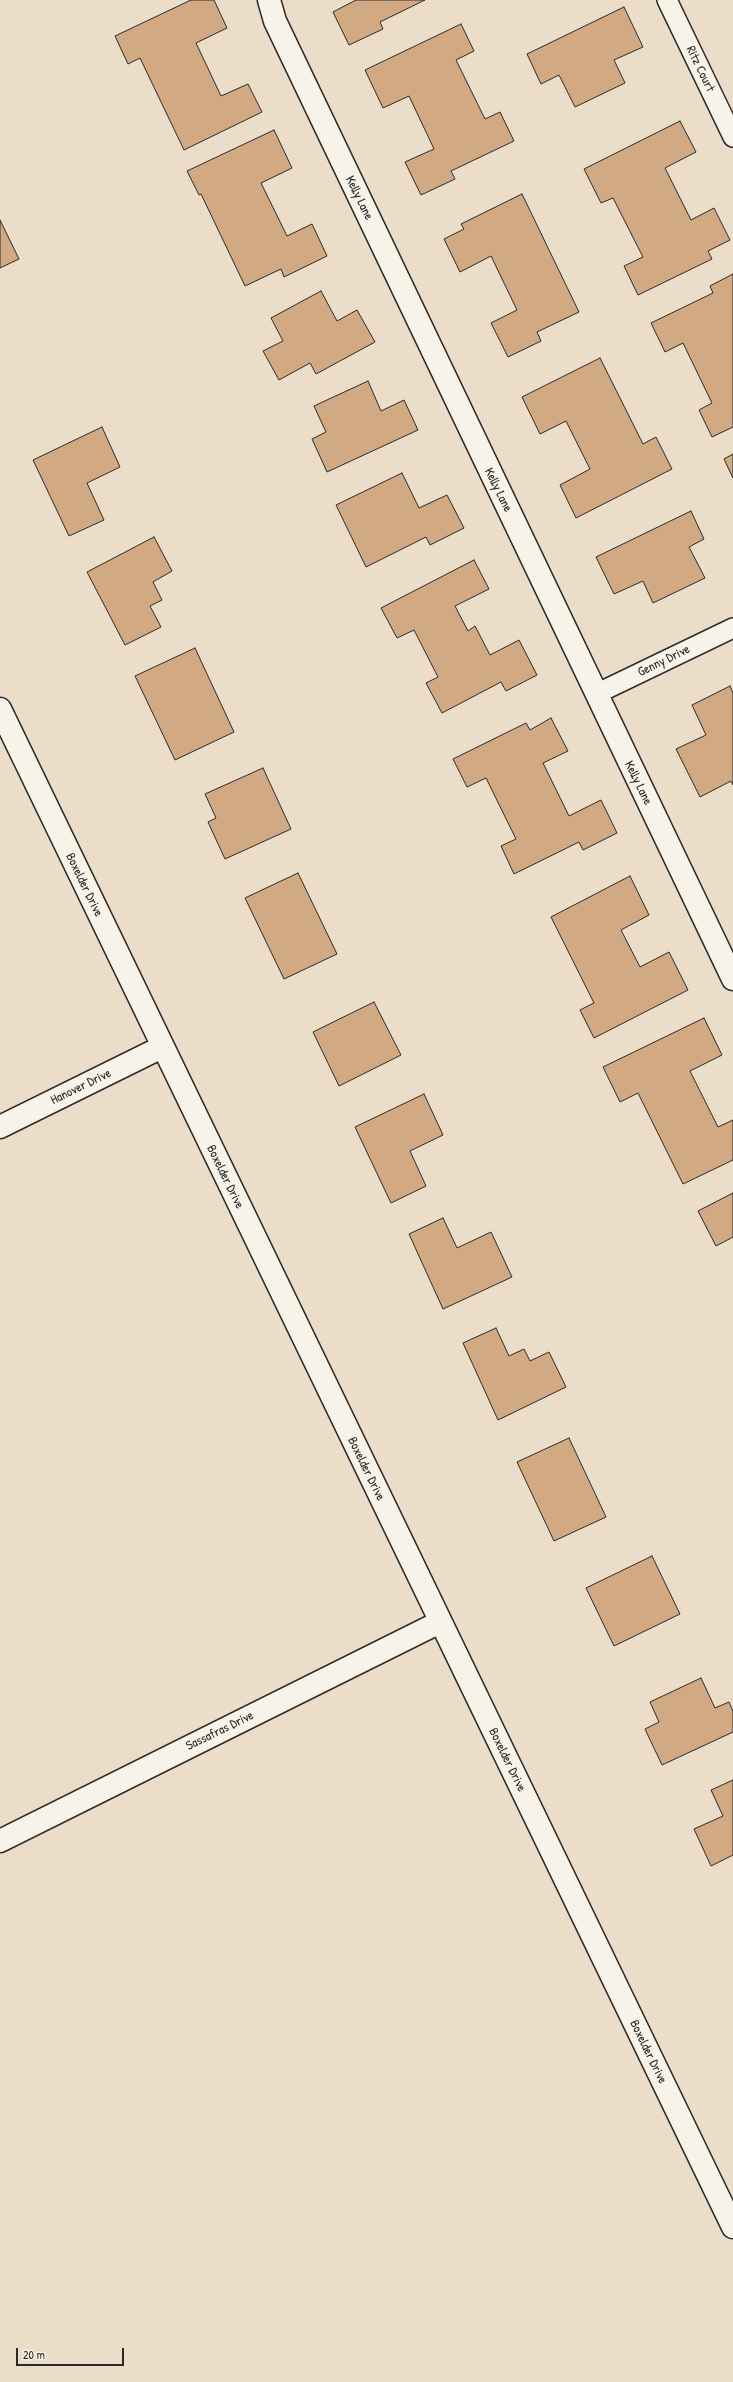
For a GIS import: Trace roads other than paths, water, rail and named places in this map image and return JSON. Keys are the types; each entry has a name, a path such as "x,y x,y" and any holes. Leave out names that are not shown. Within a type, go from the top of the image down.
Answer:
{"street":[{"name":"Kelly Lane","path":"269,0 275,21 733,979"},
{"name":"Boxelder Drive","path":"0,709 733,2227"},
{"name":"Hanover Drive","path":"0,1127 162,1047"},
{"name":"Sassafras Drive","path":"0,1841 440,1622"}],"lane":[{"name":"Ritz Court","path":"667,0 733,137"},
{"name":"Genny Drive","path":"596,694 733,628"}]}
